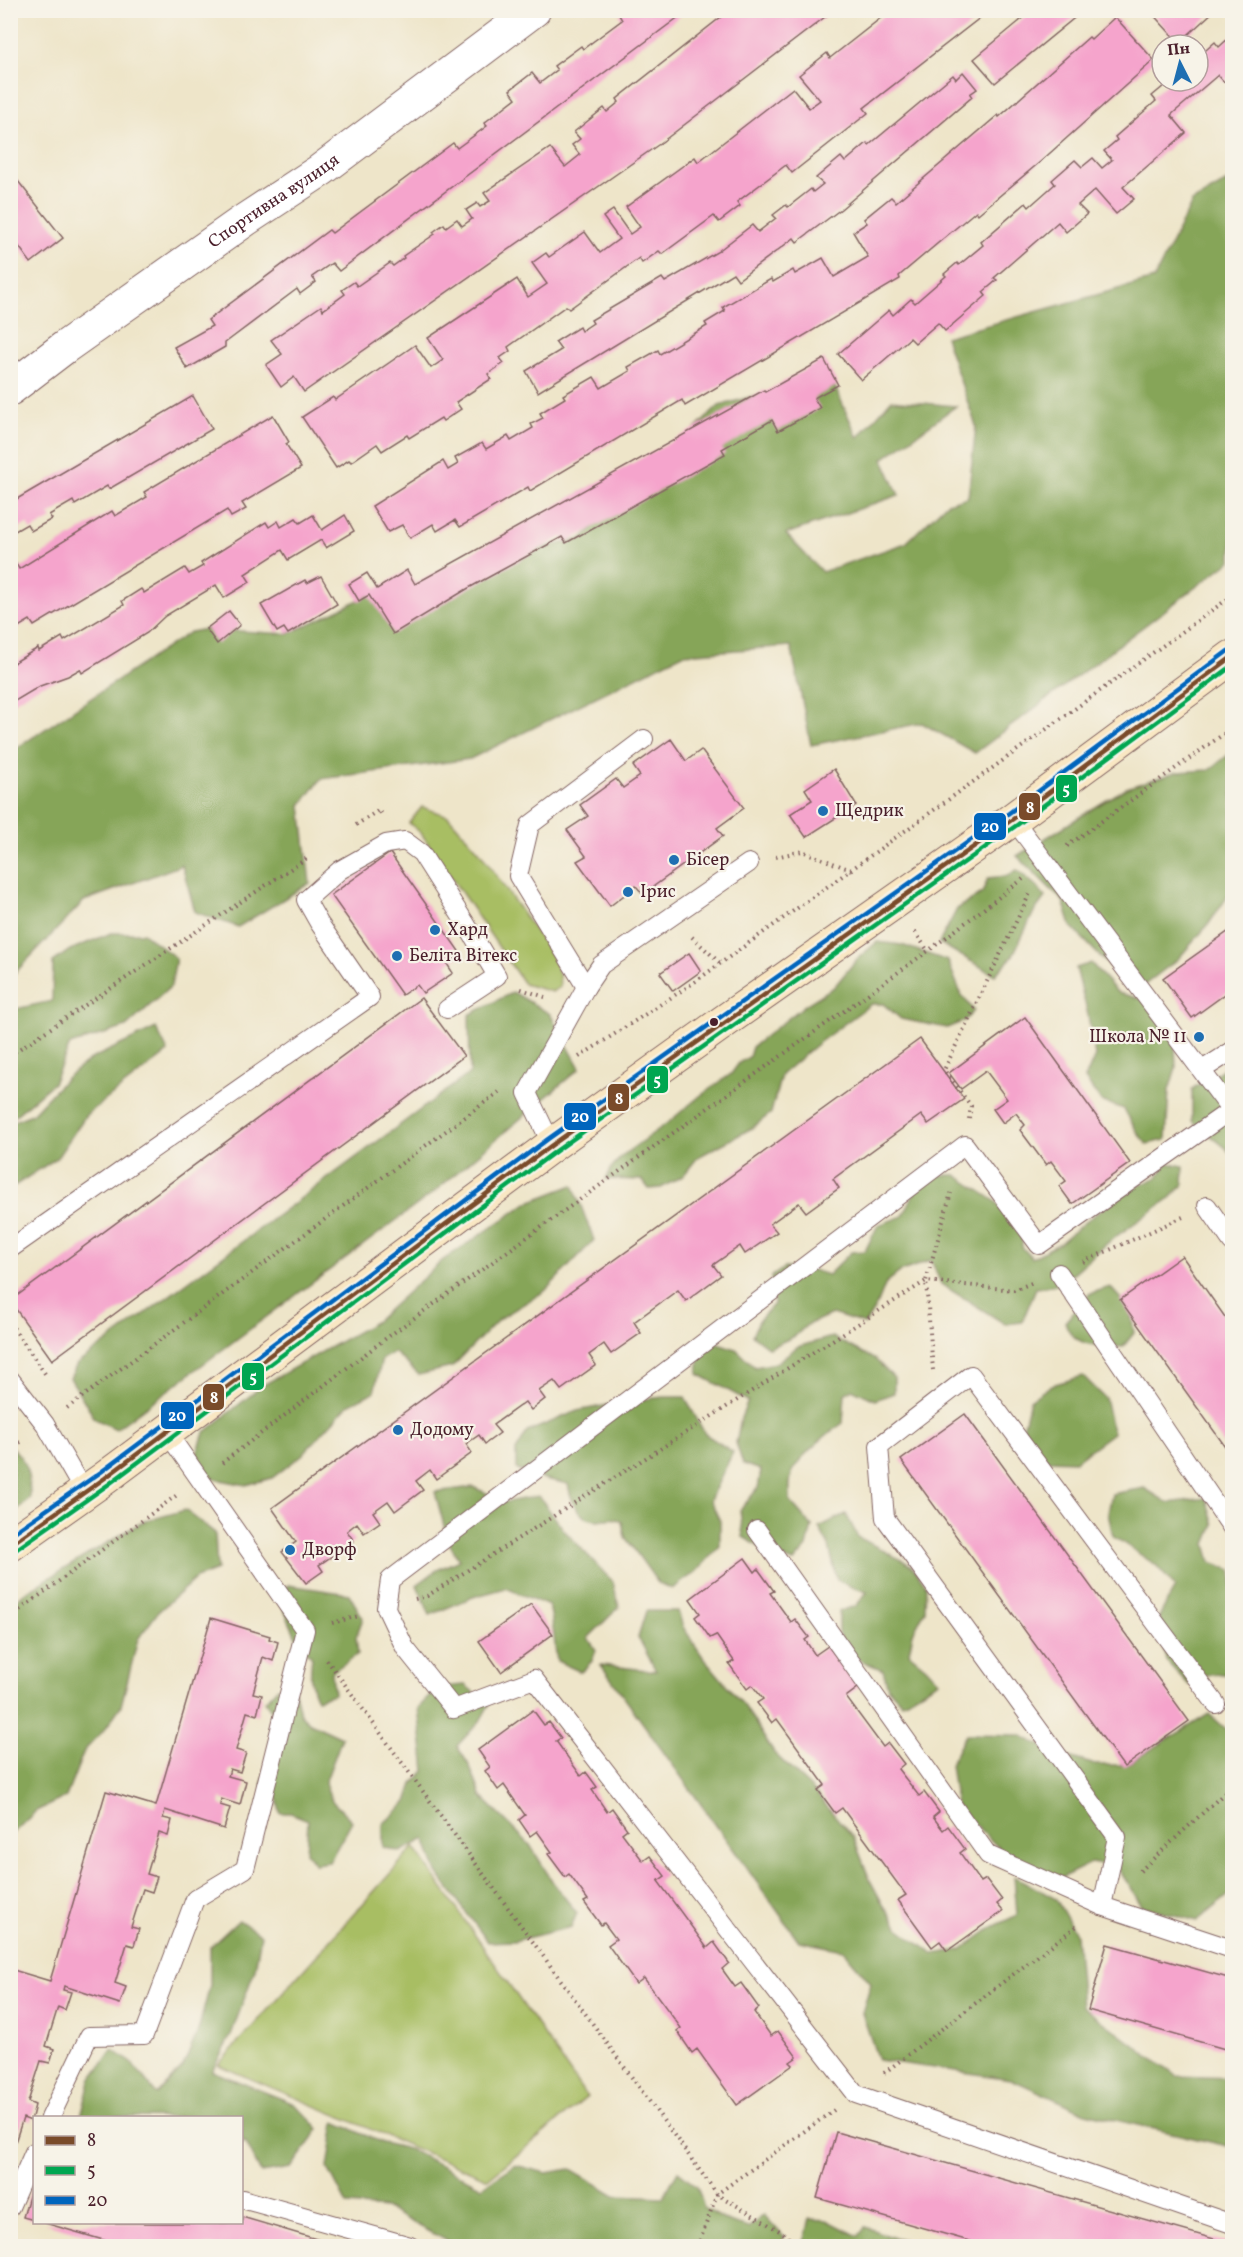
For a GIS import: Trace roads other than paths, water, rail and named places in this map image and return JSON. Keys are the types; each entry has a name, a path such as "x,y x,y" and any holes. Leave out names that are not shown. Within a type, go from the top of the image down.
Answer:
{"main road":[{"path":"10,1545 105,1478 552,1145 1013,819 1233,657"}],"street":[{"name":"Спортивна вулиця","path":"10,389 65,347 245,220 321,170 534,10"}],"lane":[{"path":"586,987 518,876 530,825 644,739"},
{"path":"1013,819 1231,1110 1039,1245 964,1145 390,1580 386,1608 405,1648 454,1709 534,1679 856,2094 1233,2224"},
{"path":"10,1249 369,997 306,900 340,870 386,844 405,841 421,853 496,976 447,1009"},
{"path":"552,1145 527,1093 575,1006 601,965 749,863"},
{"path":"1202,1070 1233,1051"},
{"path":"1207,1206 1233,1242"},
{"path":"1059,1273 1233,1528"},
{"path":"1102,1906 1117,1837 885,1518 879,1446 971,1375 1216,1704"},
{"path":"10,1379 45,1424 84,1492"},
{"path":"52,2116 89,2036 144,2035 195,1899 245,1869 305,1630 166,1431"},
{"path":"758,1530 988,1855 1102,1906 1233,1949"},
{"path":"10,2207 33,2154"},
{"path":"243,2199 410,2247"}],"place":[{"name":"Щедрик","path":"823,811"},
{"name":"Бісер","path":"674,860"},
{"name":"Ірис","path":"628,892"},
{"name":"Хард","path":"435,930"},
{"name":"Беліта Вітекс","path":"397,956"},
{"name":"Школа № 11","path":"1199,1037"},
{"name":"Додому","path":"398,1430"},
{"name":"Дворф","path":"290,1550"}]}
